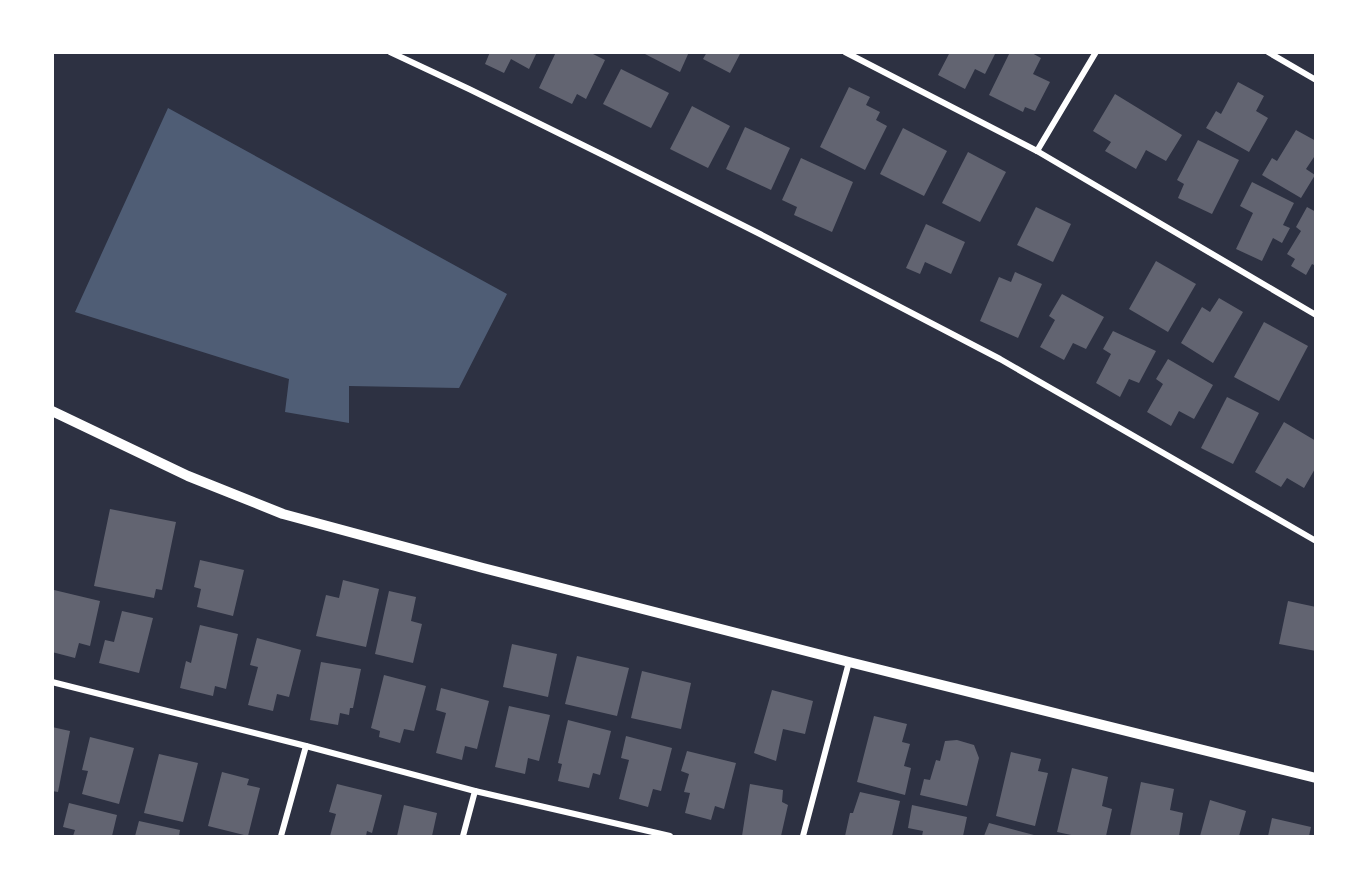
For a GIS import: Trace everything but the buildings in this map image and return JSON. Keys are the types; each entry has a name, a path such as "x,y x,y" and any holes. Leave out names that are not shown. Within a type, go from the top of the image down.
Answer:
{"street":[{"path":"390,52 760,234 1000,359 1316,541"},
{"path":"844,52 1037,151 1316,315"},
{"path":"1037,151 1096,52"},
{"path":"1268,52 1316,80"},
{"path":"52,411 188,476 283,514 849,662 1316,778"},
{"path":"803,837 849,662"},
{"path":"52,682 639,833 670,837"},
{"path":"281,837 306,746"},
{"path":"463,837 475,791"}],"water":[{"path":"168,108 507,294 459,388 349,386 349,423 285,412 289,379 75,312"}]}
